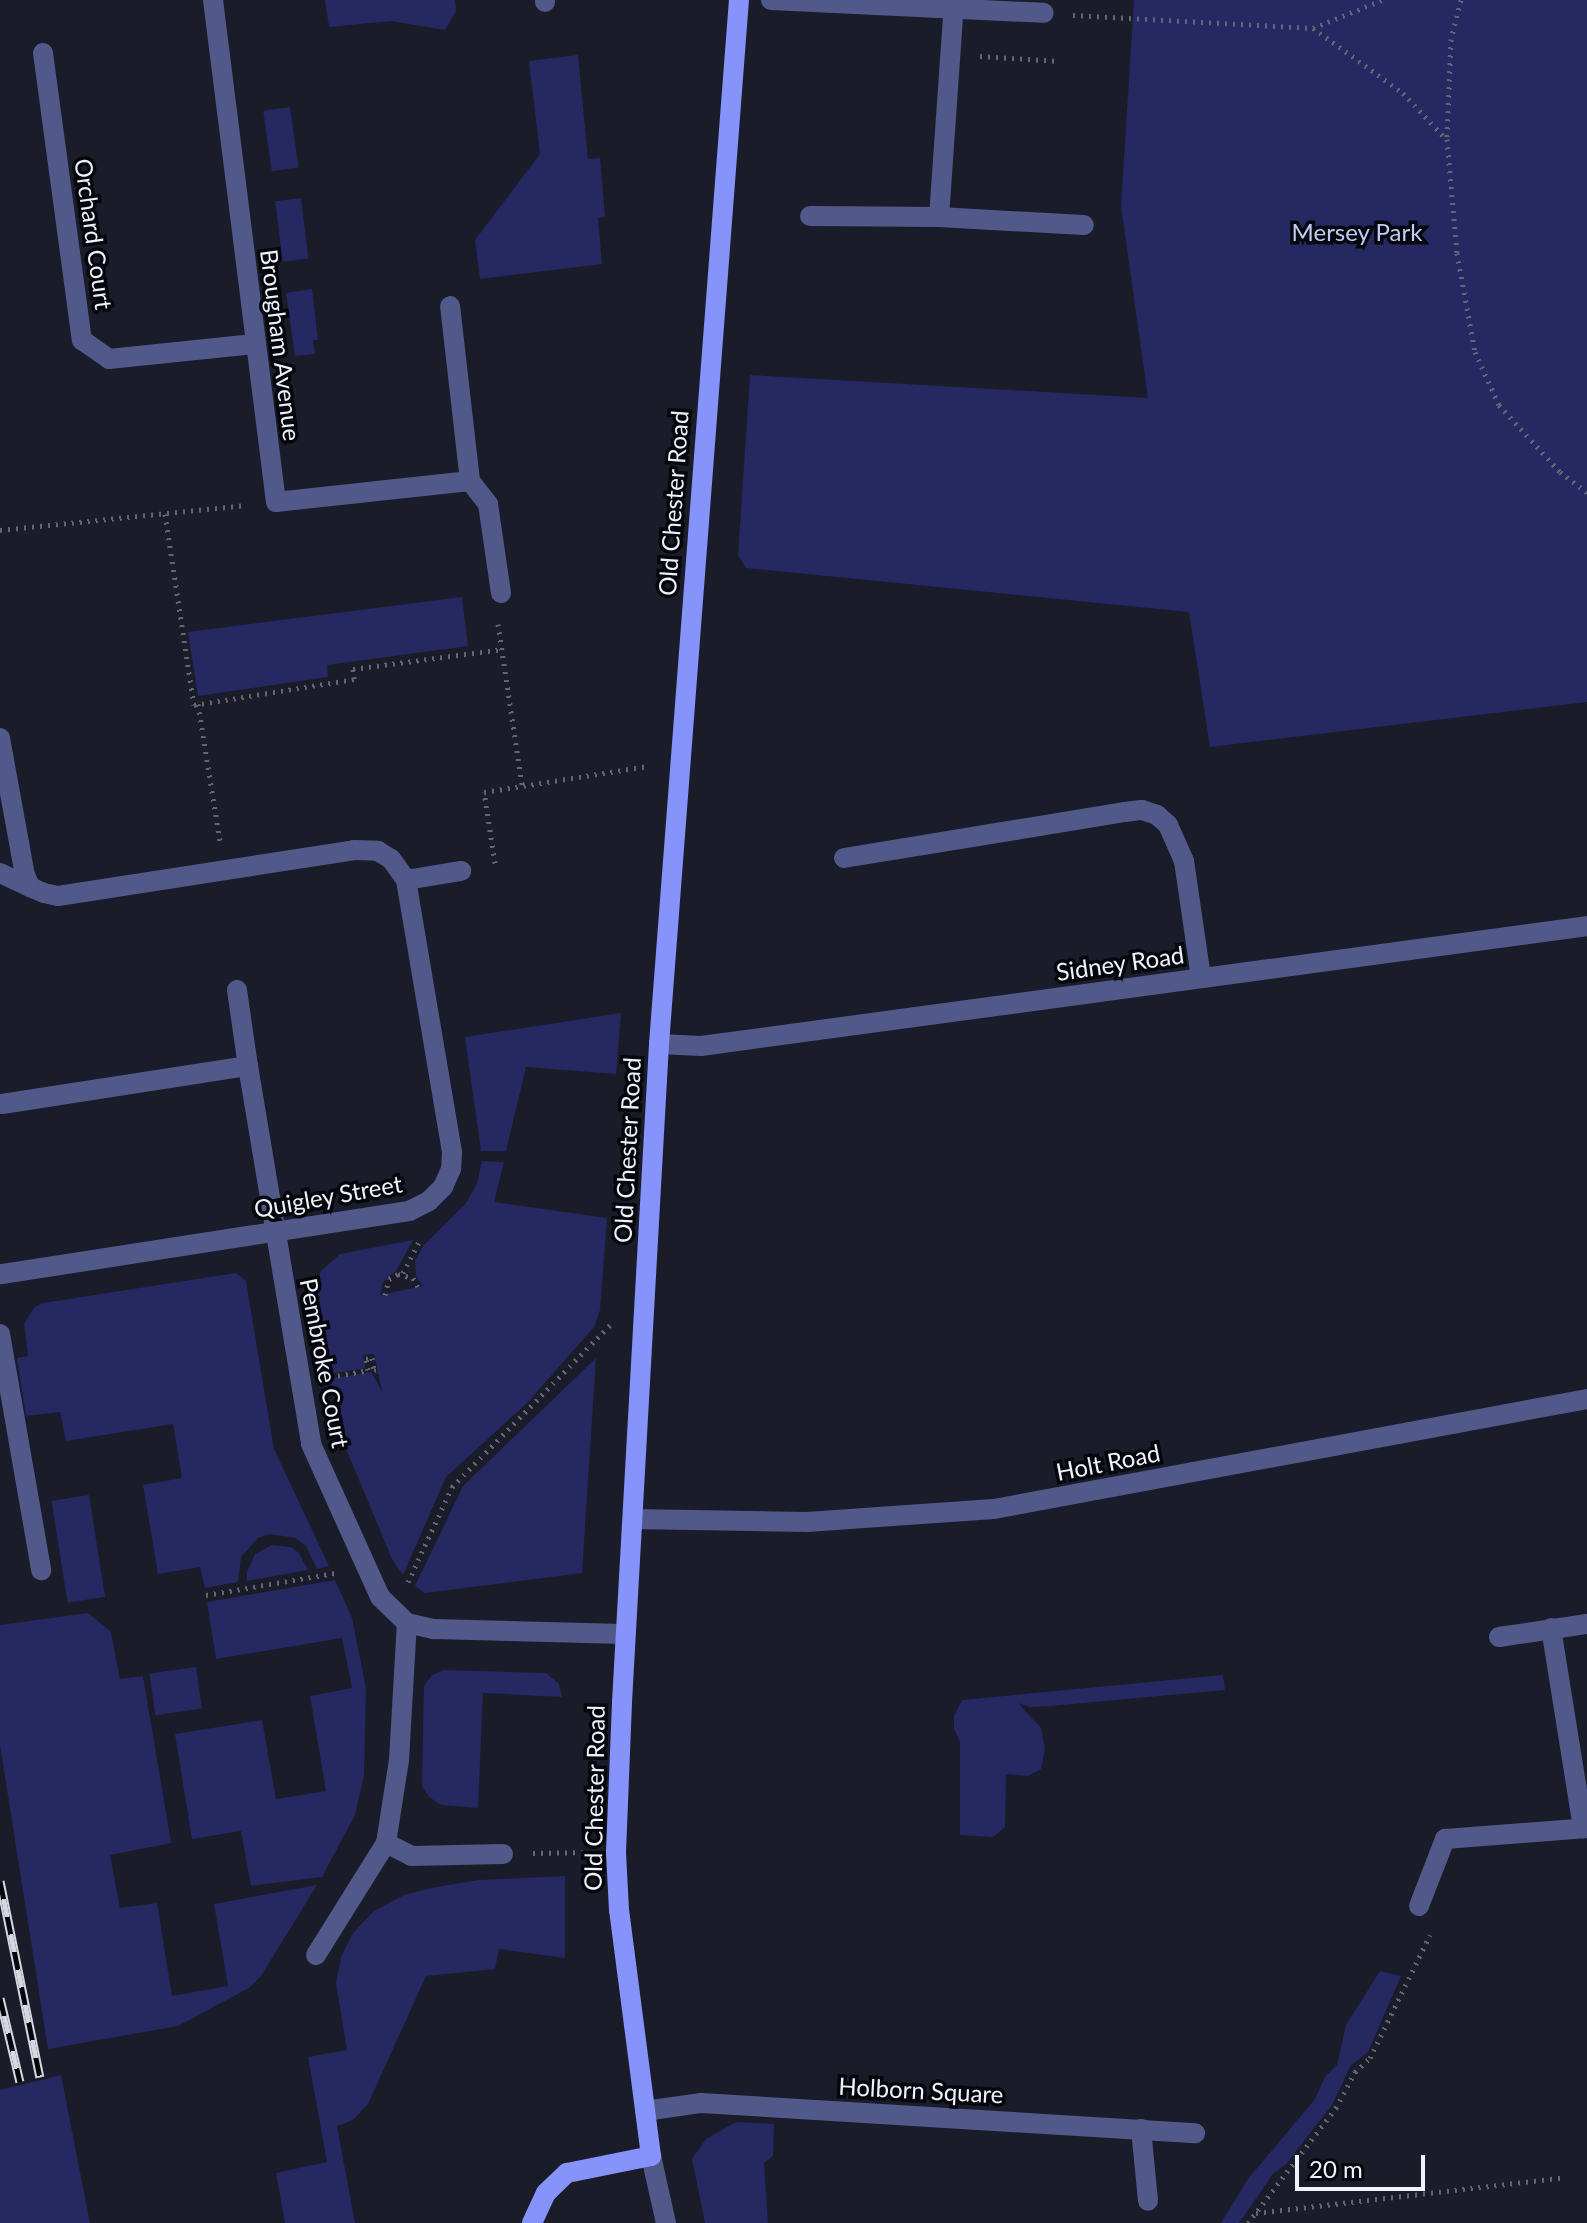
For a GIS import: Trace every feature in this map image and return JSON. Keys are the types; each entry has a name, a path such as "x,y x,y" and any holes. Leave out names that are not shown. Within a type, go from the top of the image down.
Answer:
{"main road":[{"name":"Old Chester Road","path":"651,2156 619,1910 616,1852 624,1634 659,1044 739,0"},
{"path":"532,2223 546,2193 567,2173 651,2156"}],"street":[{"name":"Brougham Avenue","path":"213,0 276,502"},
{"path":"771,0 953,4 1044,13"},
{"path":"939,217 953,4"},
{"name":"Orchard Court","path":"43,53 82,340 109,359 254,344"},
{"path":"810,216 939,217 1084,225"},
{"path":"450,306 470,481 488,504 501,593"},
{"path":"276,502 470,481"},
{"path":"0,738 17,836 30,887"},
{"path":"844,858 1125,812 1142,810 1157,815 1168,825 1184,861 1201,978"},
{"path":"0,873 58,896 366,850 391,859 406,880 461,871"},
{"name":"Quigley Street","path":"0,1274 409,1211 429,1201 443,1187 451,1169 447,1113 406,880"},
{"name":"Sidney Road","path":"659,1044 701,1046 1587,926"},
{"name":"Pembroke Court","path":"237,990 273,1233 311,1444 380,1597 400,1618"},
{"path":"2,1104 248,1066"},
{"path":"0,1334 41,1570"},
{"name":"Holt Road","path":"633,1519 807,1522 994,1509 1587,1399"},
{"path":"316,1955 386,1843 399,1760 400,1618 434,1629 624,1634"},
{"path":"1499,1637 1587,1624"},
{"path":"1419,1906 1445,1839 1585,1828 1551,1628"},
{"path":"386,1843 411,1856 503,1854"},
{"name":"Holborn Square","path":"645,2111 701,2103 1195,2133"},
{"path":"1141,2129 1148,2201"},
{"path":"651,2156 666,2223"}],"path":[{"path":"1044,13 1313,28 1382,0"},
{"path":"1461,0 1451,39 1447,139 1457,253 1475,352 1499,405 1560,472 1587,492"},
{"path":"1313,28 1403,93 1447,139"},
{"path":"950,54 1059,61"},
{"path":"0,530 276,502"},
{"path":"165,514 194,705 354,679 353,669 502,649"},
{"path":"501,593 497,616 522,785"},
{"path":"198,704 225,870"},
{"path":"461,871 495,864 484,792 681,761"},
{"path":"385,1295 386,1284 398,1274 413,1278 418,1287"},
{"path":"400,1618 452,1487 646,1287"},
{"path":"298,1382 368,1370 366,1359 372,1358 374,1370 377,1369"},
{"path":"206,1595 366,1567"},
{"path":"503,1854 616,1852"},
{"path":"1248,2223 1336,2108 1355,2072 1370,2058 1431,1933"},
{"path":"1255,2213 1565,2177"}],"green space":[{"path":"325,0 455,0 456,11 445,30 391,21 329,27"},
{"name":"Mersey Park","path":"1134,0 1587,0 1587,702 1210,747 1189,612 746,568 738,555 750,375 1148,398 1121,206"},
{"path":"578,55 588,159 600,158 605,217 598,218 602,264 480,279 475,240 540,154 529,61"},
{"path":"290,107 298,167 272,171 263,111"},
{"path":"301,198 308,259 283,262 275,201"},
{"path":"312,289 318,340 313,340 315,354 295,356 286,293"},
{"path":"462,597 468,646 327,665 328,677 198,696 188,632"},
{"path":"621,1013 616,1074 526,1067 506,1151 481,1151 465,1037"},
{"path":"482,1161 504,1162 494,1202 607,1218 600,1310 594,1327 527,1403 446,1477 403,1575 392,1559 342,1439 330,1379 371,1372 382,1391 374,1354 363,1355 365,1368 330,1374 316,1318 315,1286 321,1271 340,1254 413,1240 396,1271 383,1282 380,1295 423,1286 416,1276 415,1261 423,1246 466,1203 477,1184"},
{"path":"236,1273 246,1281 274,1449 329,1566 317,1569 306,1546 296,1538 270,1534 258,1538 241,1557 238,1582 205,1588 200,1567 158,1574 143,1485 182,1478 173,1424 66,1441 60,1412 26,1416 17,1358 28,1356 24,1323 35,1307 43,1303"},
{"path":"596,1358 582,1573 425,1593 415,1586 463,1486"},
{"path":"89,1495 105,1597 68,1603 51,1501"},
{"path":"272,1545 291,1547 299,1553 308,1570 247,1581 247,1572 255,1554"},
{"path":"335,1580 352,1618 366,1688 364,1775 355,1815 322,1877 251,1886 241,1831 192,1839 175,1734 262,1720 276,1799 326,1791 310,1696 352,1688 342,1638 216,1659 207,1602"},
{"path":"88,1613 111,1632 120,1679 143,1676 171,1843 110,1855 120,1908 157,1903 172,1996 228,1986 214,1904 317,1885 261,1976 249,1988 178,2026 48,2049 0,1745 0,1625"},
{"path":"196,1667 202,1709 155,1715 149,1674"},
{"path":"444,1670 546,1673 559,1684 562,1697 483,1693 478,1808 441,1805 429,1797 422,1786 424,1686 432,1675"},
{"path":"1223,1675 1225,1690 1050,1706 1030,1707 1018,1703 1041,1728 1045,1749 1041,1769 1028,1776 1006,1774 1005,1827 993,1837 960,1835 960,1742 954,1729 954,1716 962,1700"},
{"path":"565,1876 565,1958 499,1949 495,1969 426,1976 368,2104 353,2120 337,2126 355,2223 285,2223 276,2173 327,2162 308,2057 347,2050 336,1983 341,1957 353,1933 374,1911 404,1895 479,1880"},
{"path":"1380,1971 1401,1976 1368,2052 1351,2065 1332,2105 1286,2164 1273,2174 1239,2223 1221,2223 1248,2179 1315,2099 1325,2077 1337,2065 1346,2025"},
{"path":"61,2075 90,2223 0,2223 0,2090"},
{"path":"736,2122 774,2124 773,2156 764,2163 768,2223 705,2223 692,2159 706,2139"}],"railway":[{"path":"0,1881 40,2077"},
{"path":"0,1998 20,2082"}]}
